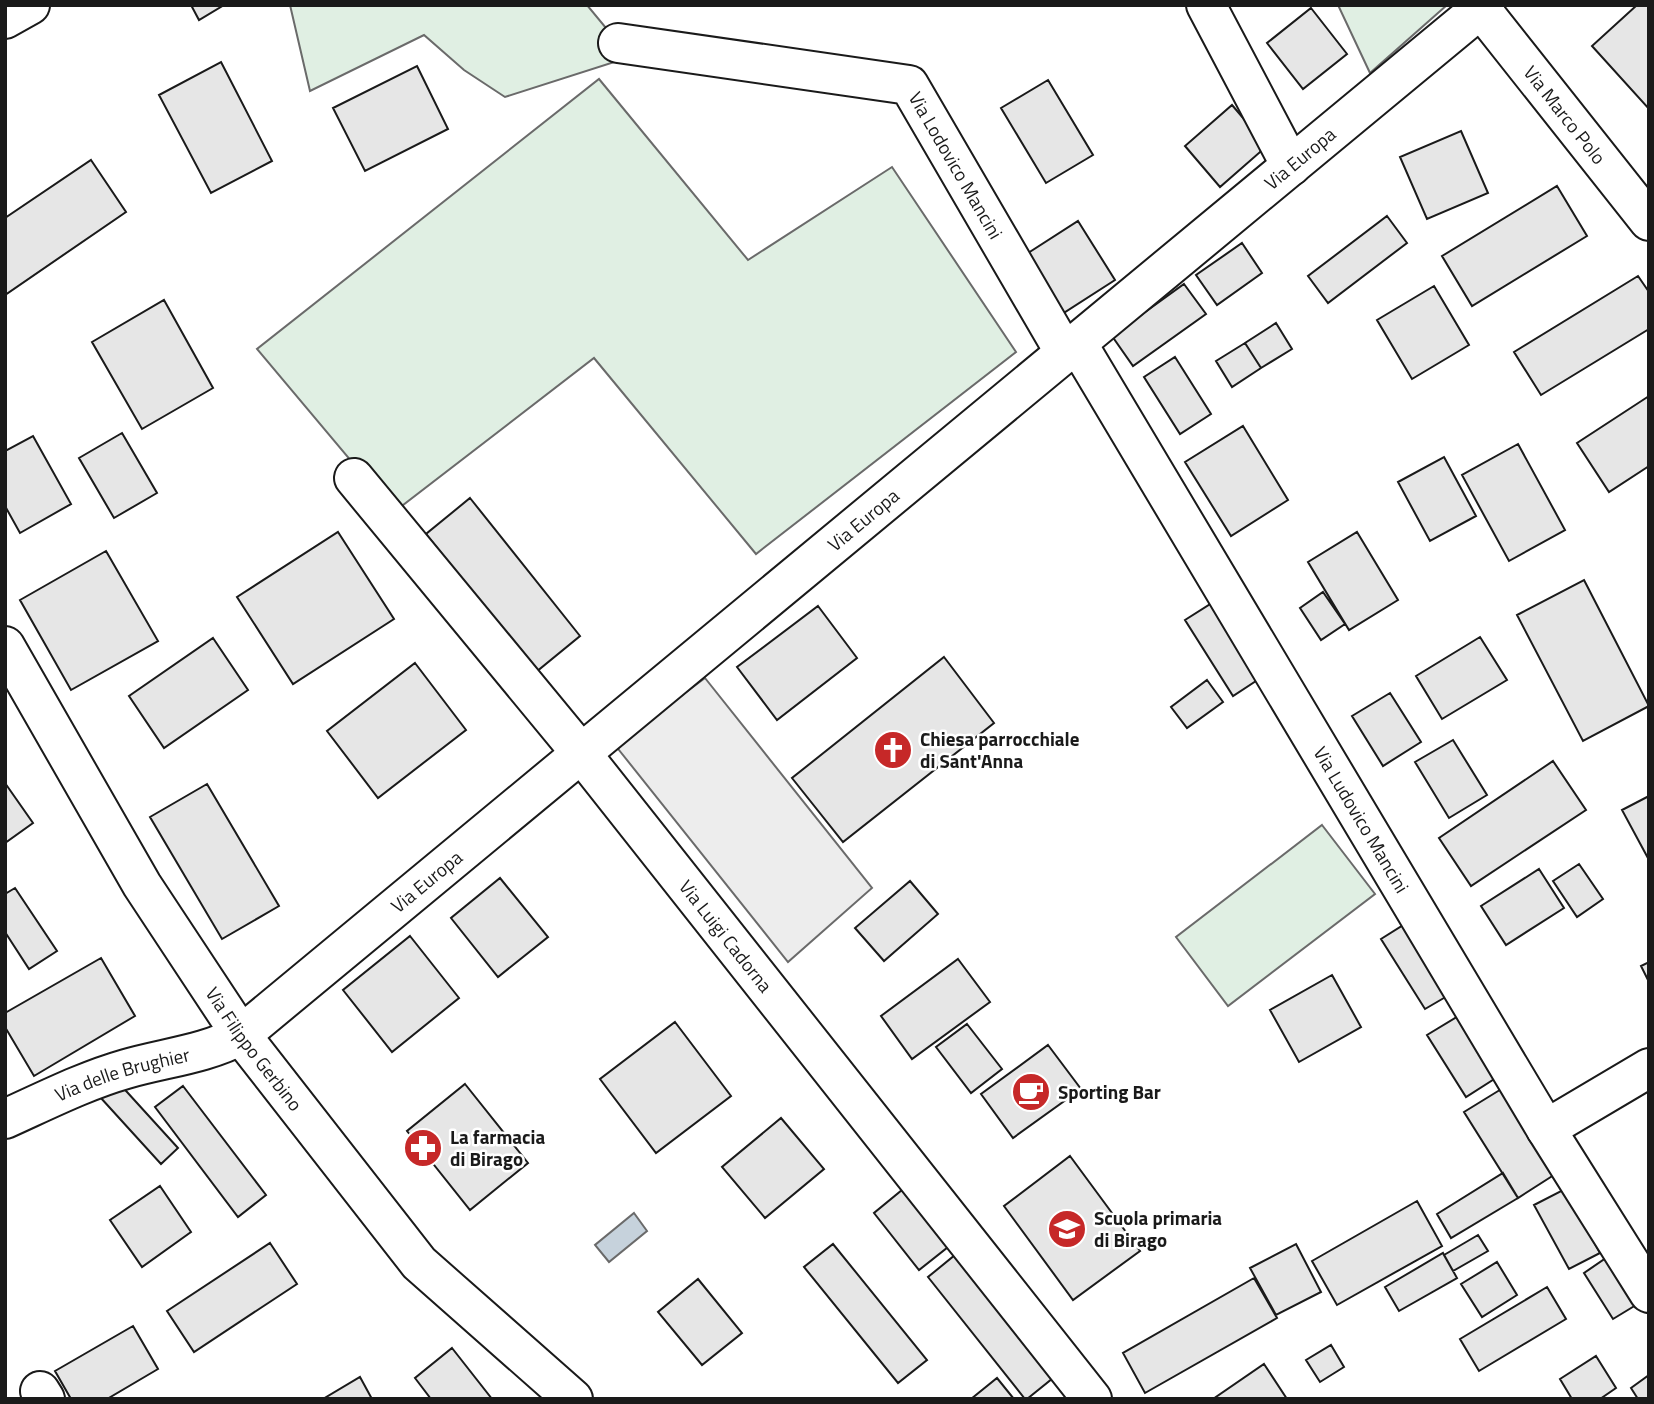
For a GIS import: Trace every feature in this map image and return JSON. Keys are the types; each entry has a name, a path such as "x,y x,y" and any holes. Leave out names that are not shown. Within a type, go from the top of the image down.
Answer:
{"street":[{"path":"5,19 30,5"},
{"path":"1206,5 1291,166"},
{"name":"Via Europa","path":"241,1035 1483,7"},
{"name":"Via Marco Polo","path":"1483,7 1649,221"},
{"name":"Via Lodovico Mancini","path":"618,43 909,85 1071,348"},
{"name":"Via Ludovico Mancini","path":"1071,348 1546,1129 1649,1293"},
{"name":"Via Luigi Cadorna","path":"354,478 581,753 1093,1399"},
{"name":"Via Filippo Gerbino","path":"5,646 142,885 241,1035 419,1263 573,1399"},
{"name":"Via delle Brughier","path":"5,1119 83,1083 197,1052 241,1035"},
{"path":"1546,1129 1649,1068"}],"green space":[{"path":"290,5 587,5 630,57 505,97 464,70 424,35 310,91"},
{"path":"1338,5 1447,5 1370,73"},
{"path":"599,79 748,260 892,167 1016,352 756,554 594,358 394,512 257,349"},
{"path":"1322,825 1375,894 1228,1006 1176,937"}],"shaded area":[{"path":"705,678 872,888 788,962 615,745"},
{"path":"634,1213 647,1231 609,1262 595,1245"}],"building":[{"path":"191,5 224,5 199,20"},
{"path":"1637,5 1649,5 1649,109 1592,46"},
{"path":"1311,8 1347,54 1303,89 1267,43"},
{"path":"221,62 272,161 211,193 159,95"},
{"path":"417,66 448,129 365,171 333,108"},
{"path":"1048,80 1093,155 1046,183 1001,108"},
{"path":"1232,105 1267,146 1220,187 1185,146"},
{"path":"1461,131 1488,193 1427,219 1400,157"},
{"path":"91,160 126,212 5,295 5,218"},
{"path":"1557,186 1587,236 1472,306 1442,256"},
{"path":"1387,216 1407,243 1328,303 1308,276"},
{"path":"1078,221 1115,280 1062,314 1025,255"},
{"path":"1242,243 1262,273 1217,305 1196,275"},
{"path":"1638,276 1649,292 1649,329 1541,395 1514,352"},
{"path":"1184,284 1206,314 1133,366 1112,336"},
{"path":"1434,286 1469,345 1412,379 1377,320"},
{"path":"164,300 213,388 142,429 92,342"},
{"path":"1276,323 1292,349 1261,368 1245,343"},
{"path":"1245,343 1261,368 1232,387 1216,361"},
{"path":"1175,357 1211,414 1180,434 1144,377"},
{"path":"1649,396 1649,466 1609,492 1577,443"},
{"path":"1243,426 1288,500 1231,536 1185,462"},
{"path":"122,433 157,493 114,518 79,458"},
{"path":"33,436 71,504 20,533 5,506 5,451"},
{"path":"1518,444 1565,530 1509,561 1462,475"},
{"path":"1444,457 1476,516 1430,541 1398,482"},
{"path":"470,498 580,636 536,672 426,534"},
{"path":"338,532 394,619 293,684 237,597"},
{"path":"1357,532 1398,600 1349,630 1308,562"},
{"path":"106,551 158,641 71,690 20,600"},
{"path":"1584,580 1649,706 1583,741 1517,615"},
{"path":"1323,592 1345,624 1321,640 1300,608"},
{"path":"1212,603 1259,679 1233,696 1185,620"},
{"path":"818,606 857,658 777,720 737,667"},
{"path":"1480,637 1507,680 1442,719 1416,676"},
{"path":"213,638 248,690 164,748 129,696"},
{"name":"Chiesa parrocchiale di Sant'Anna","path":"944,657 994,723 843,842 792,778"},
{"path":"415,663 466,730 378,798 327,731"},
{"path":"1207,680 1223,702 1187,728 1171,707"},
{"path":"1390,693 1421,742 1383,766 1352,716"},
{"path":"1453,740 1487,795 1449,818 1415,762"},
{"path":"1553,761 1586,810 1471,886 1439,838"},
{"path":"5,783 33,823 5,843"},
{"path":"207,784 279,906 222,939 150,817"},
{"path":"1649,796 1649,860 1622,810"},
{"path":"1579,864 1603,899 1577,917 1553,881"},
{"path":"1539,869 1564,908 1506,945 1481,906"},
{"path":"500,878 548,937 498,977 451,918"},
{"path":"910,881 938,914 884,961 855,928"},
{"path":"15,888 57,951 29,969 5,932 5,894"},
{"path":"1405,924 1449,995 1425,1009 1381,939"},
{"path":"410,936 459,998 392,1052 343,990"},
{"path":"101,958 135,1016 34,1076 5,1027 5,1013"},
{"path":"958,959 990,1002 912,1059 881,1016"},
{"path":"1649,962 1649,982 1641,966"},
{"path":"1332,975 1361,1027 1299,1062 1270,1010"},
{"path":"1460,1015 1499,1076 1466,1097 1427,1035"},
{"path":"675,1022 731,1096 656,1153 600,1079"},
{"path":"967,1024 1002,1069 971,1093 936,1047"},
{"name":"Sporting Bar","path":"1048,1045 1081,1089 1013,1138 981,1094"},
{"path":"117,1081 178,1148 161,1164 100,1097"},
{"path":"465,1084 528,1163 470,1210 407,1131"},
{"path":"183,1086 266,1195 238,1217 155,1107"},
{"path":"1503,1088 1557,1173 1518,1198 1464,1112"},
{"path":"781,1118 824,1169 765,1218 722,1167"},
{"path":"1070,1156 1140,1251 1073,1300 1004,1206"},
{"path":"1503,1173 1518,1198 1451,1238 1437,1214"},
{"path":"160,1186 191,1232 142,1267 110,1220"},
{"path":"1565,1189 1600,1253 1569,1269 1534,1205"},
{"path":"902,1190 948,1247 919,1270 874,1213"},
{"path":"1417,1201 1442,1246 1337,1305 1312,1261"},
{"path":"1478,1235 1488,1251 1453,1271 1444,1255"},
{"path":"270,1243 297,1284 194,1352 167,1311"},
{"path":"833,1244 927,1360 898,1383 804,1267"},
{"path":"1296,1244 1321,1292 1276,1315 1250,1268"},
{"path":"1443,1253 1457,1278 1399,1311 1385,1287"},
{"path":"955,1255 1053,1378 1027,1399 928,1277"},
{"path":"1606,1258 1636,1305 1613,1319 1584,1273"},
{"path":"1497,1262 1517,1295 1482,1317 1461,1284"},
{"path":"1254,1278 1277,1318 1145,1393 1123,1353"},
{"path":"698,1279 742,1333 702,1365 658,1312"},
{"path":"1547,1287 1566,1319 1479,1371 1460,1339"},
{"path":"133,1326 158,1369 107,1399 71,1399 55,1371"},
{"path":"1331,1345 1344,1367 1320,1382 1306,1360"},
{"path":"452,1348 492,1399 431,1399 415,1378"},
{"path":"1596,1356 1616,1388 1600,1399 1572,1399 1560,1379"},
{"path":"1264,1364 1287,1399 1213,1399"},
{"path":"1649,1375 1649,1399 1638,1399 1631,1388"},
{"path":"360,1377 372,1399 323,1399"},
{"path":"997,1378 1014,1399 971,1399"}],"place":[{"name":"Chiesa parrocchiale di Sant'Anna","path":"893,750"},
{"name":"Sporting Bar","path":"1031,1092"},
{"name":"La farmacia di Birago","path":"423,1148"},
{"name":"Scuola primaria di Birago","path":"1067,1229"}]}
